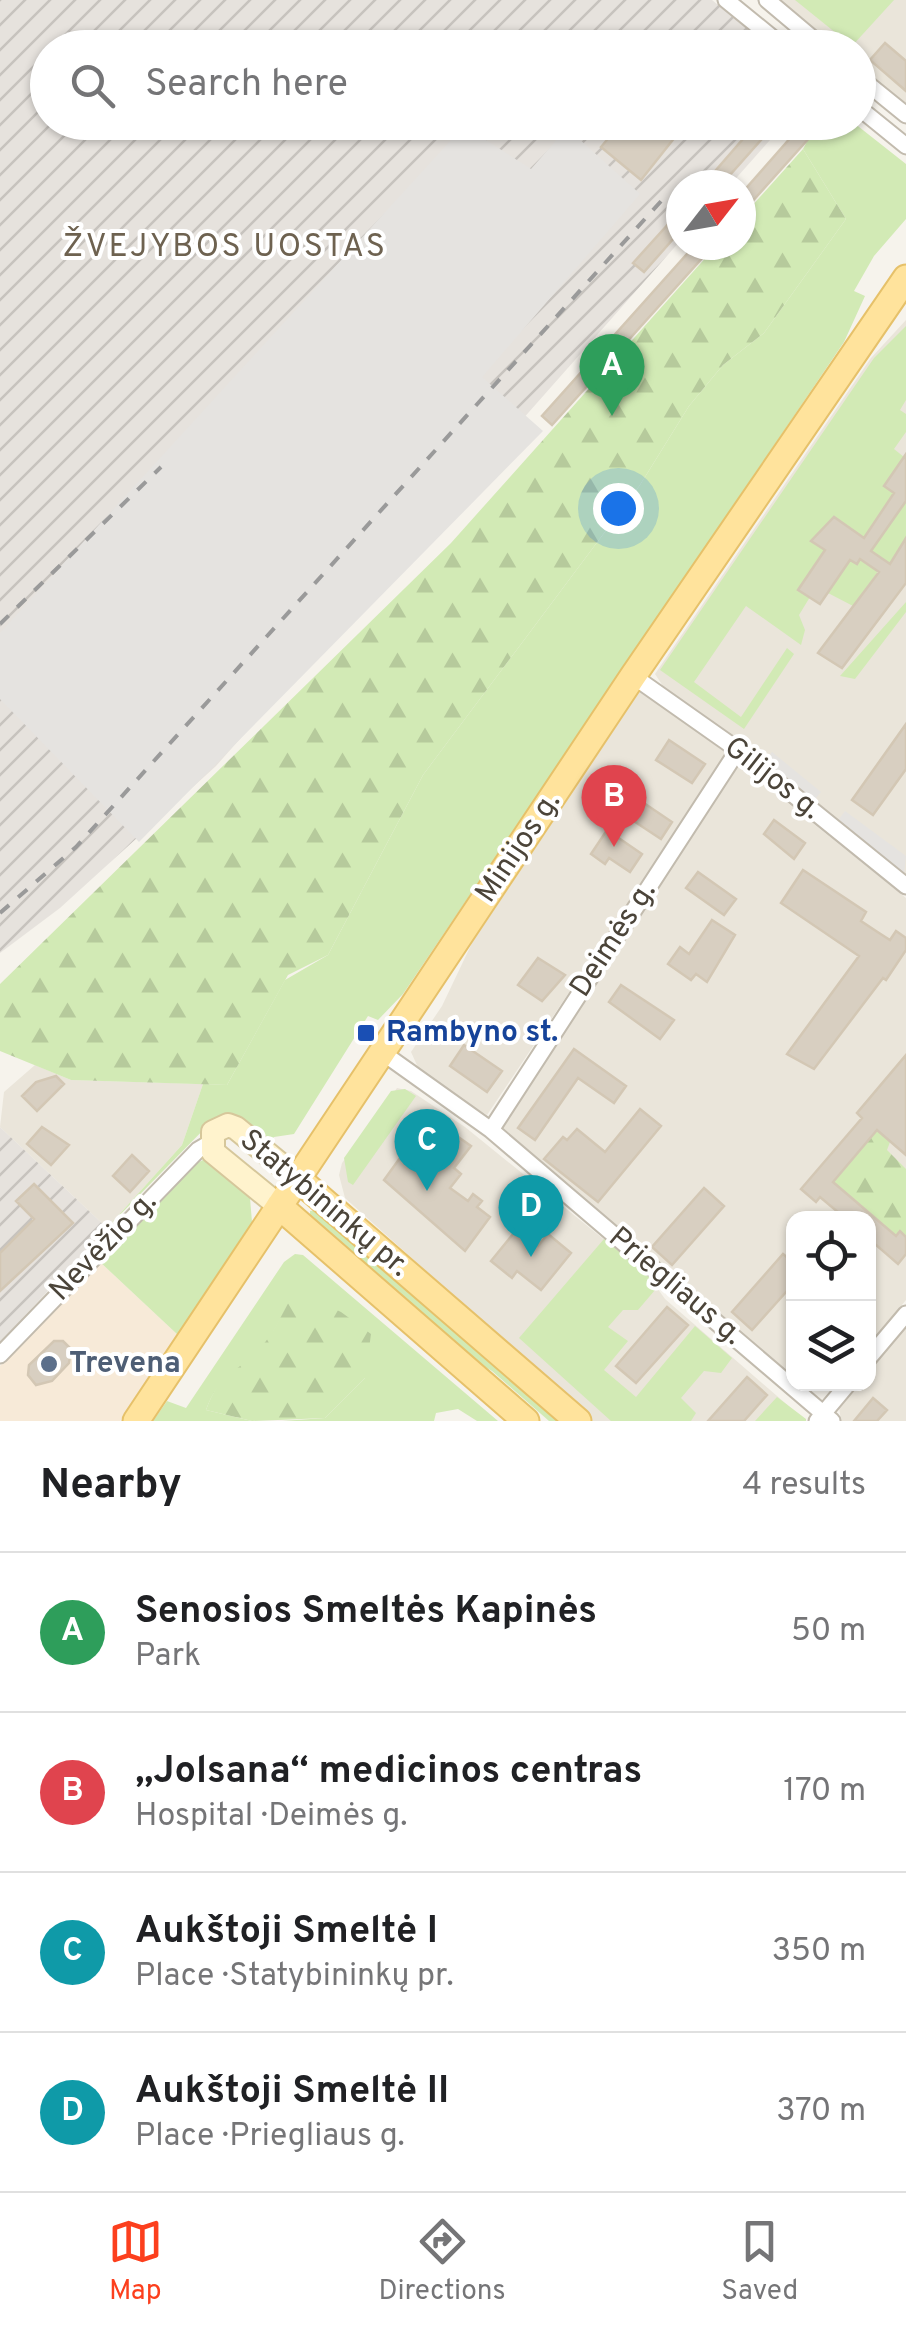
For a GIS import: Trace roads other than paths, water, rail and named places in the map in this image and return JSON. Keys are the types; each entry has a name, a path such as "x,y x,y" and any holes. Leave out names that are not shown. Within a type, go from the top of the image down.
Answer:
{"main road":[{"name":"Minijos g.","path":"136,1421 634,676 906,278"},
{"name":"Statybininkų pr.","path":"526,1421 213,1152 210,1143 220,1128 236,1128 297,1178 571,1418"}],"street":[{"path":"726,0 762,30"},
{"path":"767,0 803,30"},
{"path":"876,91 906,115"},
{"path":"876,122 906,146"},
{"name":"Gilijos g.","path":"634,676 738,750 906,886"},
{"name":"Deimės g.","path":"490,1130 738,750"},
{"name":"Priegliaus g.","path":"383,1053 490,1130 824,1419"},
{"name":"Nevėžio g.","path":"0,1355 198,1150 210,1143"},
{"path":"876,1350 906,1314"},
{"path":"824,1419 843,1391"}],"railway":[{"path":"0,913 76,847 663,199"},
{"path":"0,624 161,467"}],"place":[{"name":"Senosios Smeltės Kapinės","path":"612,416"},
{"name":"„Jolsana“ medicinos centras","path":"614,847"},
{"name":"Rambyno st.","path":"366,1033"},
{"name":"Aukštoji Smeltė I","path":"427,1191"},
{"name":"Aukštoji Smeltė II","path":"531,1257"},
{"name":"Trevena","path":"49,1364"}],"district":[{"name":"ŽVEJYBOS UOSTAS","path":"225,248"}]}
